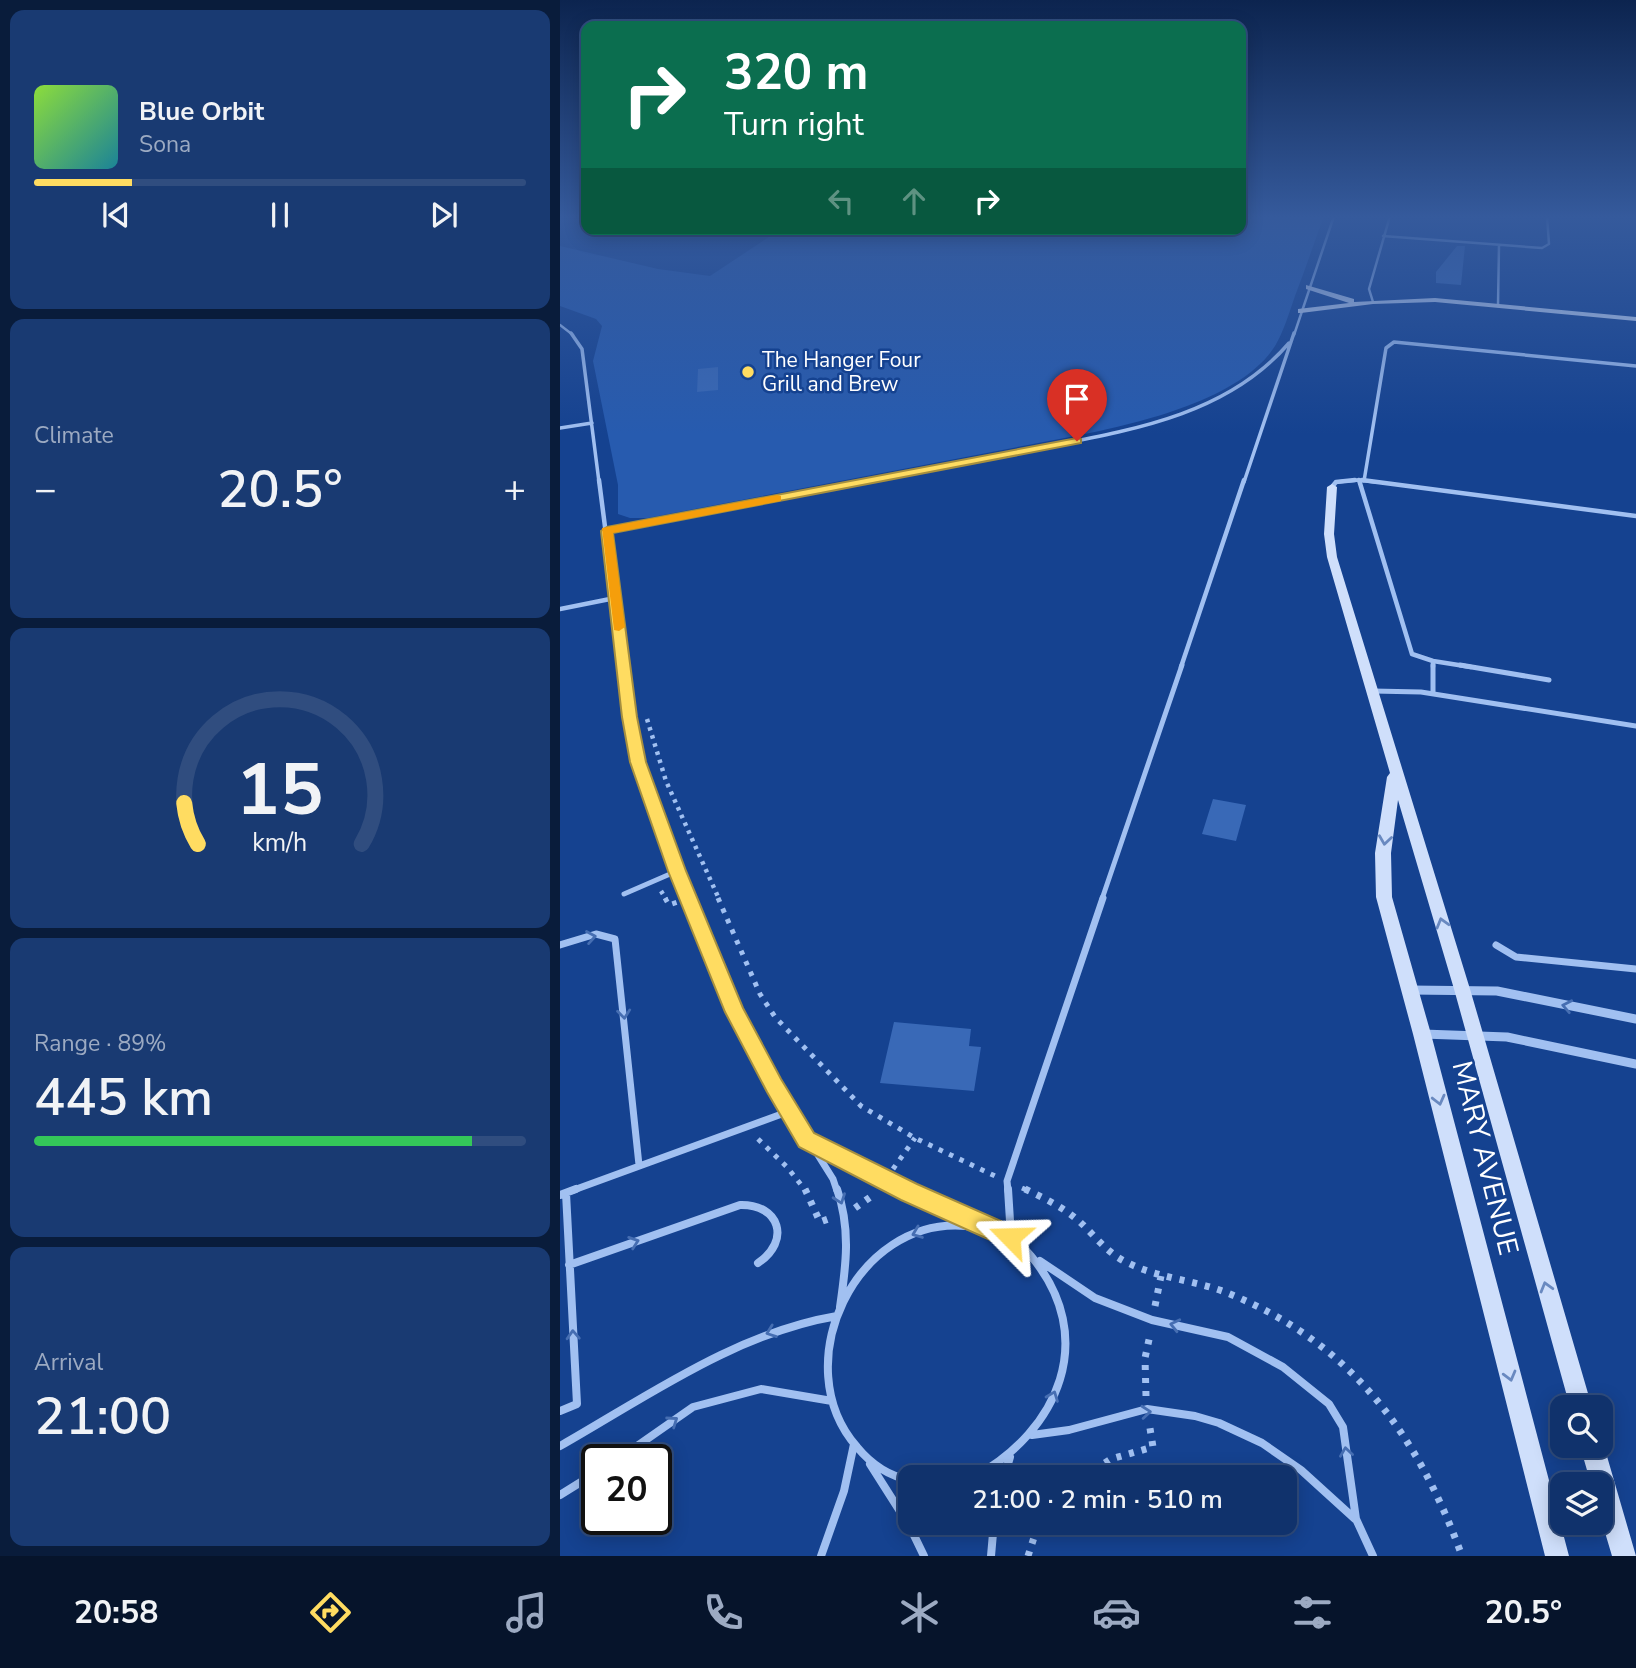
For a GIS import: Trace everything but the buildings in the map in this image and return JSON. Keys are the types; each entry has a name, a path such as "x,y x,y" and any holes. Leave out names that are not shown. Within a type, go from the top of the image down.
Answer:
{"street":[{"path":"1313,289 1339,299 1373,302"},
{"path":"1301,311 1373,302 1436,300 1636,319"},
{"name":"MARY AVENUE","path":"1332,487 1329,534 1332,557 1462,989 1578,1395"},
{"name":"MARY AVENUE","path":"1395,772 1383,853 1384,897 1557,1556"},
{"path":"1409,990 1497,991 1636,1020"},
{"path":"1422,1034 1507,1037 1636,1064"},
{"path":"807,1140 885,1181"},
{"path":"1595,1458 1624,1556"}],"lane":[{"path":"1010,1237 1007,1181 1308,289"},
{"path":"1369,289 1373,302"},
{"path":"1498,289 1498,306"},
{"path":"560,325 573,334 582,349 629,717 638,762 677,871 735,1012 807,1140 833,1179 845,1212 848,1251 838,1312 828,1348 828,1390 842,1430 868,1461 925,1556"},
{"path":"607,531 1136,428 1190,411 1239,387 1277,360 1292,337"},
{"path":"1549,680 1433,661 1412,654 1361,481 1386,348 1394,342 1636,366"},
{"path":"560,428 592,423"},
{"path":"1332,487 1336,482 1361,481 1636,516"},
{"path":"560,609 615,598"},
{"path":"1433,661 1433,694"},
{"path":"1373,691 1433,694 1636,726"},
{"path":"624,894 677,871"},
{"path":"560,945 596,934 615,939 639,1165"},
{"path":"1496,945 1516,957 1636,969"},
{"path":"560,1411 577,1404 563,1194 790,1111"},
{"path":"885,1181 1010,1237 1037,1260 1095,1298 1152,1320 1228,1337 1283,1367 1329,1404 1343,1427 1356,1519 1373,1556"},
{"path":"569,1265 740,1205 756,1204 768,1211 778,1238 773,1251 758,1263"},
{"path":"560,1446 761,1335 838,1312 859,1275 885,1249 916,1232 948,1224 981,1226"},
{"path":"995,1465 1011,1456 1032,1435 1053,1400 1064,1362 1065,1324 1055,1289 1037,1260"},
{"path":"640,1444 693,1406 761,1389 832,1401"},
{"path":"1032,1435 1072,1430 1147,1409 1184,1413 1223,1422 1251,1434 1283,1455 1309,1475 1356,1519"},
{"path":"821,1556 844,1491 854,1444"},
{"path":"1008,1465 1011,1456"},
{"path":"868,1461 898,1478"},
{"path":"560,1495 581,1482"},
{"path":"991,1556 993,1535"}],"path":[{"path":"646,715 666,781 699,858 715,887 723,914 760,994 775,1017 861,1106 915,1138 969,1165"},
{"path":"703,892 715,887"},
{"path":"746,1127 797,1176 815,1201 820,1222 830,1218"},
{"path":"904,1153 915,1138"},
{"path":"861,1205 874,1196"},
{"path":"1158,1293 1161,1276"},
{"path":"1145,1358 1145,1388"},
{"path":"1102,1465 1111,1459 1153,1447 1151,1435"},
{"path":"1028,1556 1035,1535"}],"shaded area":[{"path":"560,289 1298,289 1275,346 1259,365 1237,382 1184,407 1126,425 1075,436 648,518 630,518 618,514 618,485 593,361 602,326 596,319 560,306"}],"slow traffic":[{"path":"619,627 607,531 777,498"}],"place":[{"name":"The Hanger Four Grill and Brew","path":"748,372"}],"route":[{"path":"1010,1237 885,1181 807,1140 774,1085 735,1012 654,813 638,762 629,717 607,531 1077,441"}]}
